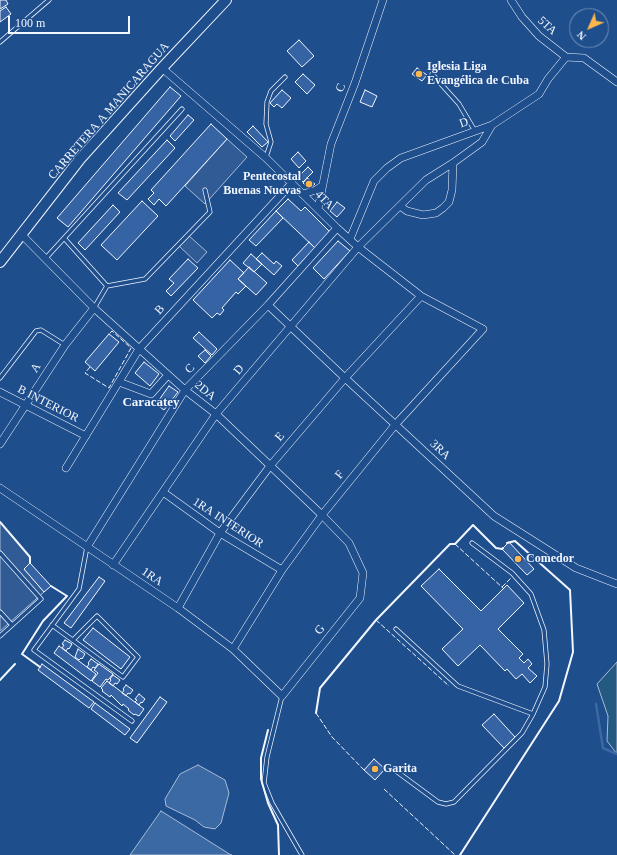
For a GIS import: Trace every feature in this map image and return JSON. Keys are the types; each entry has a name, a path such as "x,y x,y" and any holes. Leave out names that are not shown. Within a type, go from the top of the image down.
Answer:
{"main road":[{"name":"CARRETERA A MANICARAGUA","path":"0,262 80,159 226,0"}],"street":[{"name":"C","path":"318,209 331,144 355,83 383,0"},
{"name":"5TA","path":"511,0 522,17 539,36 566,57"},
{"path":"566,57 584,58 617,82"},
{"name":"D","path":"350,239 374,181 387,168 401,158 492,125 539,94 548,79 566,57"},
{"name":"4TA","path":"162,68 266,158 337,228 358,246 421,296 483,329"},
{"name":"D","path":"113,565 216,414 358,246 426,180 482,142 492,125"},
{"path":"400,206 423,215 436,213 443,208 449,202 452,190 454,162"},
{"name":"B","path":"66,468 139,349 292,183"},
{"path":"303,194 316,190 322,186"},
{"name":"C","path":"87,547 185,390 268,305 337,228"},
{"name":"2DA","path":"22,235 94,308 185,390 216,414 322,515 349,543 363,573"},
{"name":"E","path":"178,608 220,533 270,466 345,378 421,296"},
{"name":"3RA","path":"268,305 494,516 576,568 617,584"},
{"name":"A","path":"0,444 65,344 94,308"},
{"name":"F","path":"234,649 282,570 322,515 396,425 483,329"},
{"path":"119,382 151,394 168,375"},
{"name":"B INTERIOR","path":"0,392 86,436"},
{"name":"1RA","path":"0,488 178,608 234,649 282,696"},
{"name":"1RA INTERIOR","path":"163,492 220,533 282,570"},
{"name":"G","path":"282,696 360,598 363,573"}],"lane":[{"path":"0,42 49,0"},
{"path":"432,74 459,104 475,131"},
{"path":"266,158 271,142 266,124 267,102 271,91 285,77"},
{"path":"45,259 182,109"},
{"path":"94,308 107,286 144,279 210,212 205,190"},
{"path":"64,238 107,286"},
{"path":"0,378 36,331 41,330 65,344"},
{"path":"392,768 438,802 446,804 454,802 522,733 533,714 545,687 547,664 544,630 531,594 512,572 472,543"},
{"path":"87,547 79,589 34,650 132,721"},
{"path":"0,553 41,599 0,636"},
{"path":"0,612 12,625"},
{"path":"52,625 123,677 138,657 97,616 73,640"},
{"path":"396,629 458,686 533,714"},
{"path":"282,696 266,757 264,783 272,803 302,855"}],"shaded area":[{"path":"227,139 247,157 205,204 185,186"},
{"path":"188,235 207,252 197,263 178,245"},
{"path":"0,522 30,557 30,563 24,569 44,592 0,631"},
{"path":"617,662 617,754 607,741 608,716 597,684"},
{"path":"198,765 225,780 229,793 221,823 215,829 204,827 195,820 166,806 165,799 180,774"},
{"path":"161,811 231,855 130,855"}],"building":[{"path":"0,0 6,0 8,4 0,9"},
{"path":"6,7 11,14 0,22 0,11"},
{"path":"299,40 314,56 302,67 287,51"},
{"name":"Iglesia Liga Evangélica de Cuba","path":"417,68 427,75 422,81 412,74"},
{"path":"303,74 315,85 307,94 295,82"},
{"path":"170,87 181,96 68,227 57,218"},
{"path":"282,90 291,98 282,108 277,104 274,107 270,103"},
{"path":"365,90 377,96 372,107 360,102"},
{"path":"188,115 194,120 175,141 170,136"},
{"path":"211,124 227,139 166,206 159,199 154,205 148,199 154,193 151,190"},
{"path":"253,126 268,142 262,147 247,132"},
{"path":"167,140 175,148 127,200 118,193"},
{"path":"298,152 306,161 299,168 291,159"},
{"path":"308,167 313,172 303,182 298,177"},
{"name":"Pentecostal Buenas Nuevas","path":"307,178 315,184 310,189 303,183"},
{"path":"288,199 301,211 305,207 330,232 315,248 276,211"},
{"path":"142,201 158,216 117,260 101,245"},
{"path":"337,202 345,208 337,217 330,211"},
{"path":"113,205 120,212 85,250 78,243"},
{"path":"276,211 283,218 256,246 249,240"},
{"path":"338,241 350,251 324,279 313,268"},
{"path":"309,242 315,248 298,266 292,260"},
{"path":"262,253 274,264 276,261 282,266 274,275 256,259"},
{"path":"251,254 262,264 254,272 243,263"},
{"path":"188,259 198,268 171,296 166,291 174,283 169,279"},
{"path":"230,260 244,273 238,279 246,286 238,294 236,292 222,308 224,310 220,315 217,313 212,318 193,300"},
{"path":"249,267 267,283 256,295 238,279"},
{"path":"199,332 217,349 212,355 193,338"},
{"path":"109,334 119,342 95,371 85,362"},
{"path":"205,350 211,356 205,363 198,356"},
{"path":"144,362 159,374 150,386 135,373"},
{"path":"169,386 178,392 164,410 156,404"},
{"name":"Comedor","path":"509,542 534,569 527,575 502,549"},
{"path":"30,563 51,586 44,592 24,569"},
{"path":"439,569 481,611 507,585 524,603 498,629 523,654 519,658 524,663 528,659 532,664 528,668 537,676 530,683 522,674 516,679 507,669 505,671 480,645 458,666 442,649 463,629 421,586"},
{"path":"99,577 105,581 71,628 64,623"},
{"path":"93,628 130,657 121,669 83,640"},
{"path":"65,640 72,644 66,651 62,648 64,645 62,644"},
{"path":"59,646 96,674 91,681 54,653"},
{"path":"78,649 85,654 82,659 81,658 79,660 75,657"},
{"path":"91,659 98,664 91,670 87,667"},
{"path":"42,664 94,702 89,708 38,670"},
{"path":"99,664 113,674 108,680 106,679 100,687 92,681 98,673 94,670"},
{"path":"113,675 120,680 113,686 109,683"},
{"path":"107,681 144,709 139,716 134,715 128,710 129,709 123,704 122,706 111,695 110,697 102,691 103,690 101,688"},
{"path":"126,685 133,690 126,696 122,693"},
{"path":"139,694 145,699 139,705 135,702 137,700 135,699"},
{"path":"160,697 167,702 137,743 130,738"},
{"path":"95,703 130,729 125,735 91,709"},
{"path":"494,714 515,737 504,748 482,725"},
{"name":"Garita","path":"374,759 385,769 375,780 364,770"}],"waterway":[{"path":"596,704 603,748 617,754"}],"fence":[{"path":"90,367 85,373 109,388 131,348 112,331 109,334"},
{"path":"455,544 504,589"},
{"path":"502,587 511,578"},
{"path":"376,620 449,686"},
{"path":"316,713 332,737 364,770"},
{"path":"384,789 455,855"}],"wall":[{"path":"0,522 30,557 30,563"},
{"path":"316,713 320,688 376,620 450,544 455,544 473,525 496,548 503,548"},
{"path":"460,855 559,701 573,652 570,590 515,541 507,543"},
{"path":"40,667 22,654 43,621 67,596 51,586"},
{"path":"0,680 15,664"},
{"path":"268,730 261,758 261,779 268,803 278,825 279,855"}],"place":[{"name":"Iglesia Liga Evangélica de Cuba","path":"419,74"},
{"name":"Pentecostal Buenas Nuevas","path":"309,184"},
{"name":"Comedor","path":"518,559"},
{"name":"Garita","path":"375,769"}],"district":[{"name":"Caracatey","path":"151,403"}]}
